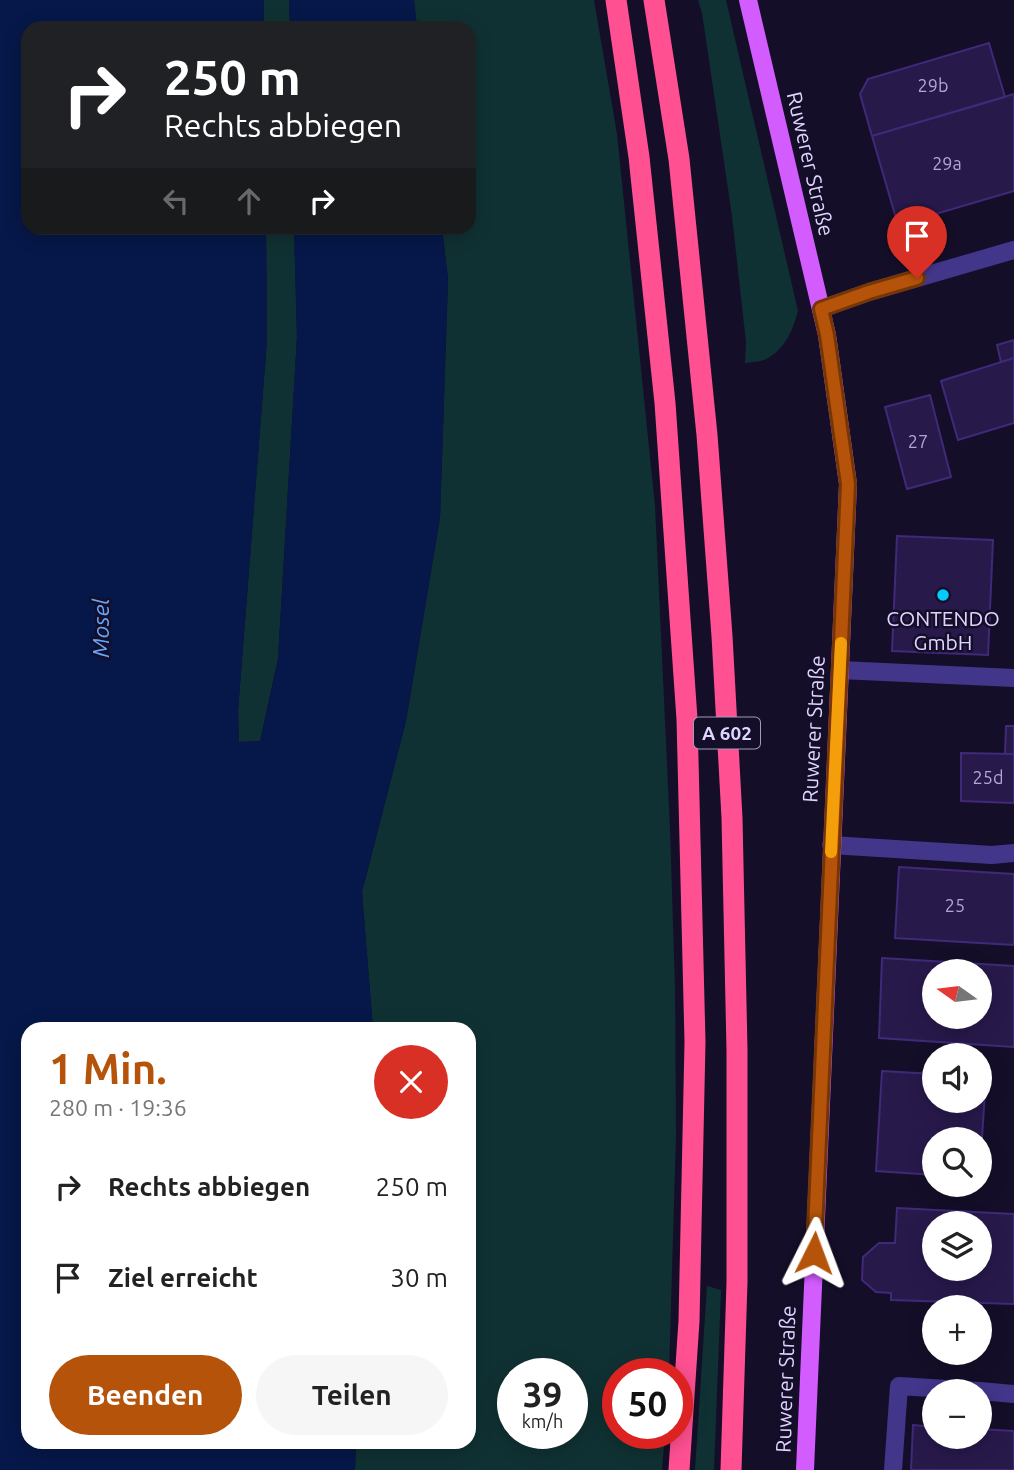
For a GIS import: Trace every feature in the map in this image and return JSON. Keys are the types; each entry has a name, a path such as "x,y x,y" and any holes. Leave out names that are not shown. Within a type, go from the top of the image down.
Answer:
{"highway":[{"name":"A 602","path":"617,0 639,157 665,403 687,719 695,1042 689,1321 679,1470"},
{"name":"A 602","path":"654,0 680,159 704,408 722,636 731,804 737,1050 737,1282 731,1470"}],"main road":[{"name":"Ruwerer Straße","path":"748,0 827,335 848,484 805,1470"}],"lane":[{"path":"821,309 869,292 1014,250"},
{"path":"840,670 1014,678"},
{"path":"831,845 992,855 1014,853"},
{"path":"893,1470 899,1386 922,1387"},
{"path":"992,1392 1014,1394"}],"green space":[{"path":"264,0 289,0 290,21 264,21"},
{"path":"414,0 594,0 617,134 655,506 670,829 676,1134 669,1358 602,1358 602,1449 664,1449 662,1470 355,1470 356,1449 476,1449 476,1022 372,1022 362,892 406,721 440,518 448,279 443,235 476,235 476,21 416,21"},
{"path":"698,0 726,0 798,311 784,343 774,354 757,362 745,363 746,342 732,216"},
{"path":"266,235 294,235 297,337 278,659 260,741 239,742 238,711 267,340"},
{"path":"707,1286 721,1290 714,1470 695,1470"}],"water":[{"name":"Mosel","path":"0,0 264,0 264,21 21,21 21,235 266,235 267,340 238,711 239,742 260,741 278,659 297,337 294,235 443,235 448,279 440,518 406,721 362,892 372,1022 21,1022 21,1449 356,1449 355,1470 0,1470"},
{"path":"289,0 414,0 416,21 290,21"}],"building":[{"path":"989,43 1005,97 872,136 860,94 868,79"},
{"path":"1014,94 1014,191 898,225 872,136"},
{"path":"1014,340 1014,358 1001,362 997,345"},
{"path":"1014,358 1014,423 958,440 941,381"},
{"path":"930,395 951,477 907,489 885,407"},
{"name":"CONTENDO GmbH","path":"897,536 993,540 988,655 892,651"},
{"path":"1006,726 1014,726 1014,754 1005,754"},
{"path":"961,753 1014,754 1014,803 961,801"},
{"path":"899,867 1014,874 1014,945 895,938"},
{"path":"882,958 922,960 922,1029 992,1029 992,965 1014,966 1014,1047 992,1046 992,1043 879,1038"},
{"path":"882,1071 922,1073 922,1113 984,1113 983,1127 922,1127 922,1174 876,1171"},
{"path":"897,1208 956,1211 922,1211 922,1281 992,1281 992,1213 1014,1214 1014,1304 992,1303 992,1295 922,1295 922,1301 891,1300 891,1293 876,1292 862,1280 863,1257 879,1243 895,1243"},
{"path":"913,1425 922,1426 922,1449 992,1449 992,1430 1014,1431 1014,1470 911,1470"}],"slow traffic":[{"path":"831,852 841,643"}],"place":[{"name":"CONTENDO GmbH","path":"943,595"}],"route":[{"path":"814,1253 848,484 821,309 917,278"}]}
